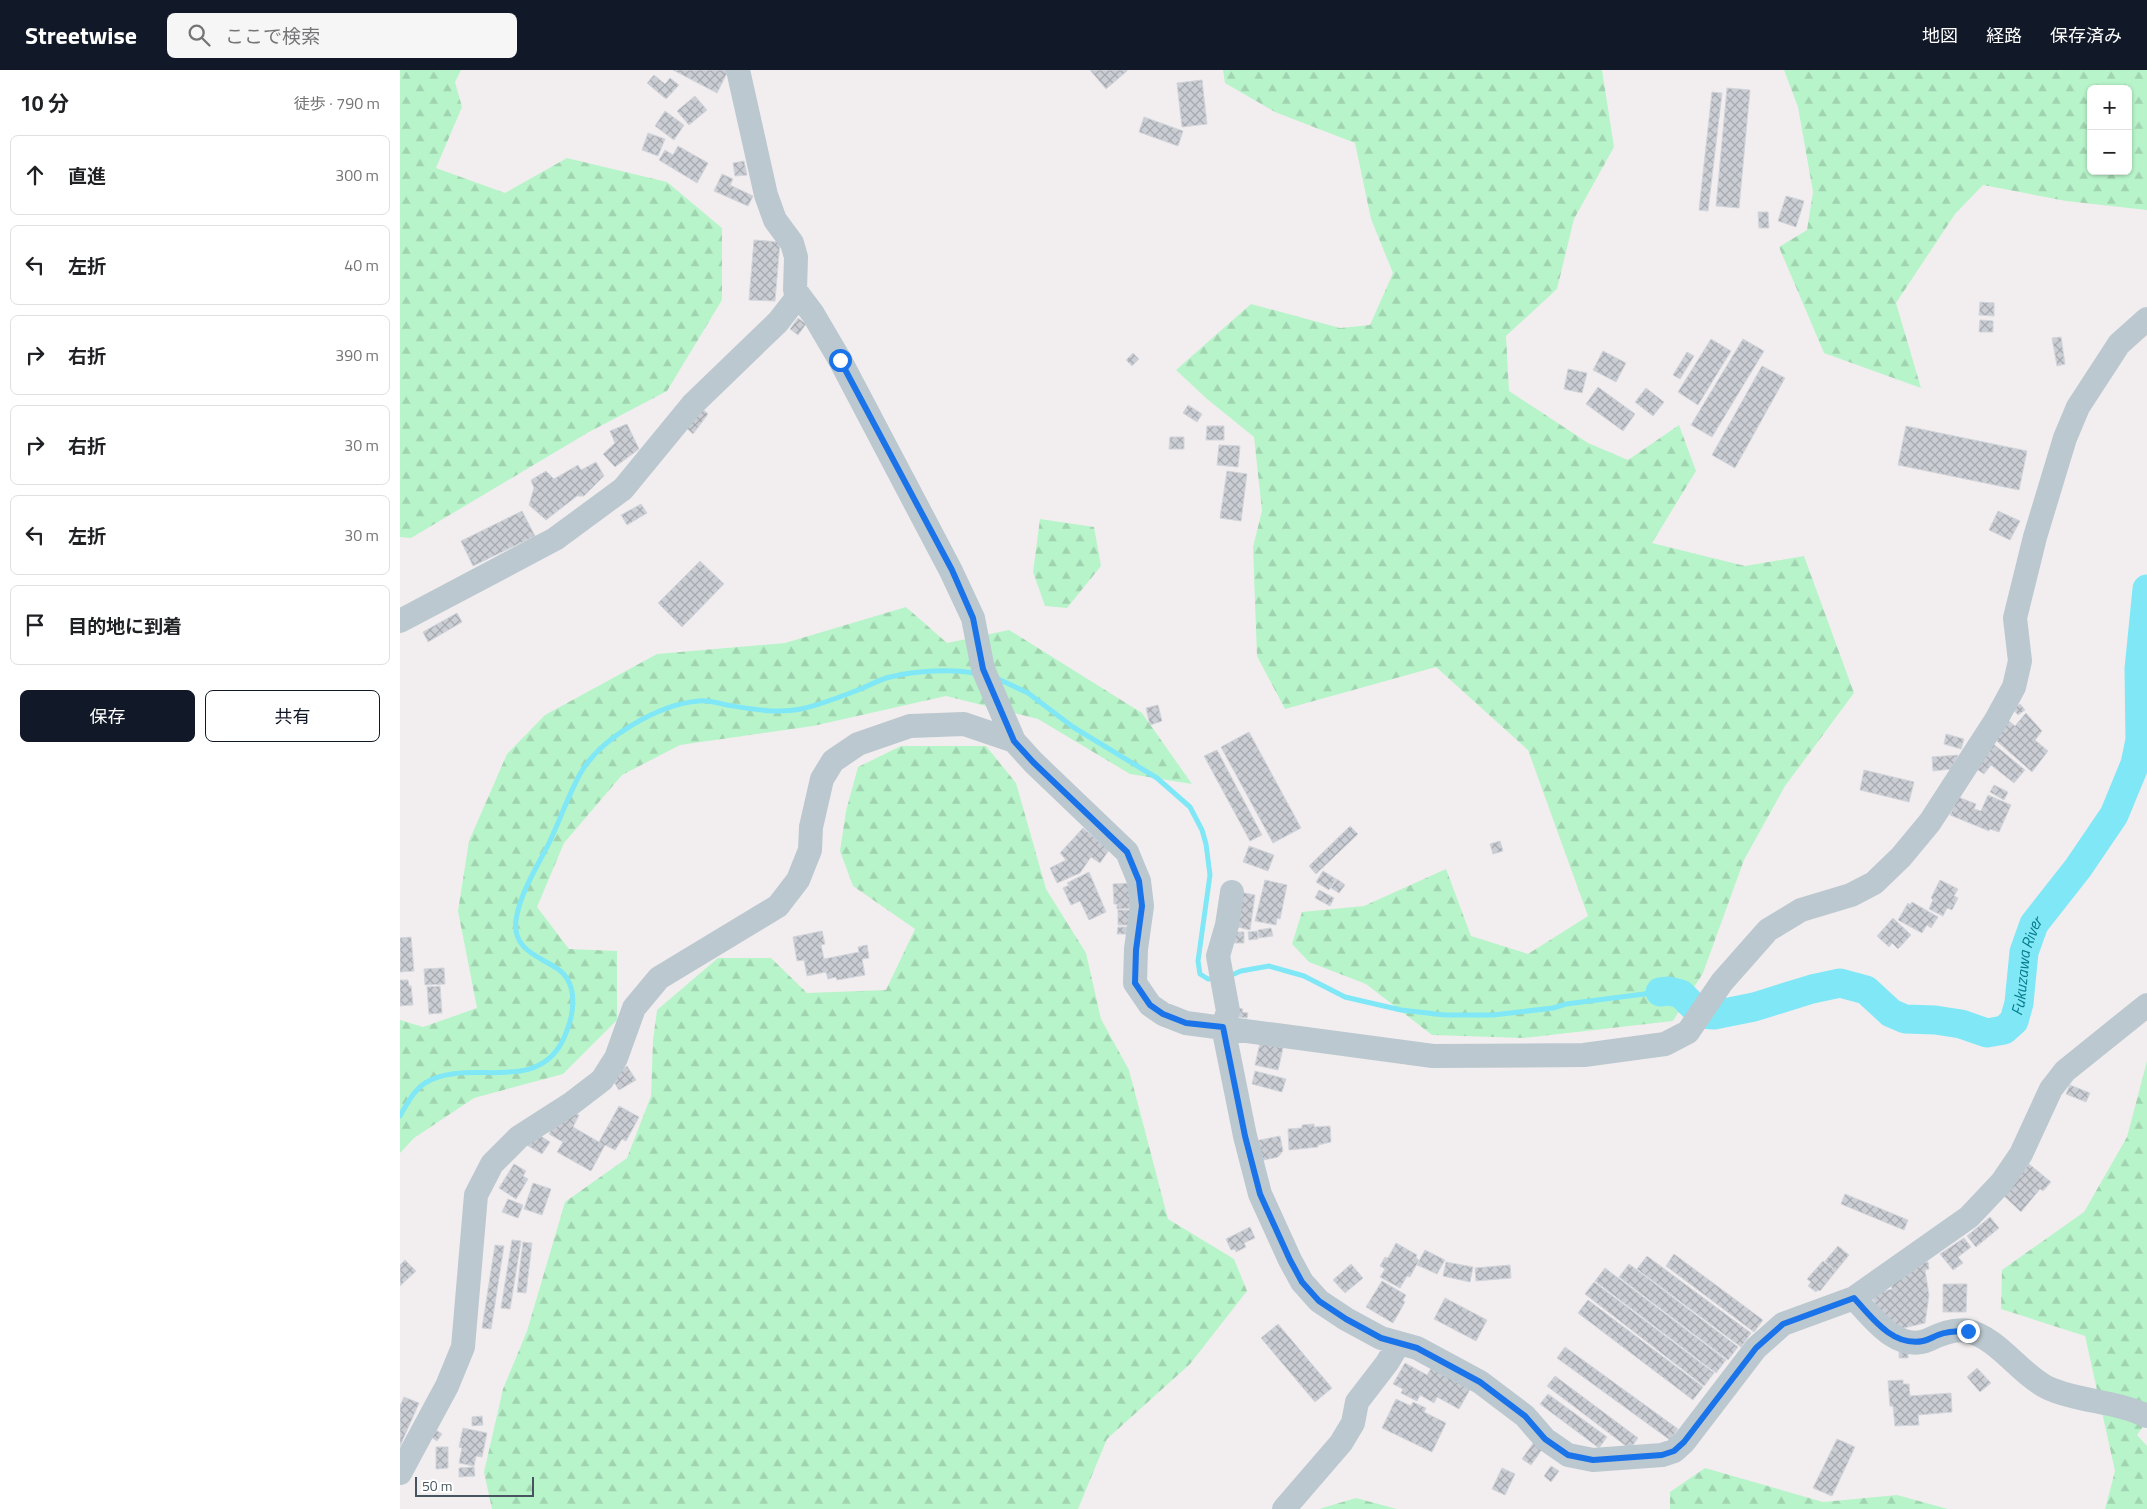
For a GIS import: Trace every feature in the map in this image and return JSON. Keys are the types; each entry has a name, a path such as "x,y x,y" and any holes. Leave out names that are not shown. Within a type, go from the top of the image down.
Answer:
{"street":[{"path":"738,70 766,195 775,220 792,244 796,258 795,290 813,314 840,360 952,570 973,618 983,669 1014,741 1033,762 1127,852 1139,881 1142,906 1136,950 1135,983 1150,1005 1163,1014 1186,1023 1433,1056 1584,1055 1665,1044 1688,1032 1722,982 1768,930 1801,910 1851,895 1874,883 1901,857 1930,822 1996,720 2014,687 2020,661 2015,618 2035,537 2065,438 2078,407 2119,344 2147,319"},
{"path":"400,621 555,539 623,489 692,406 778,322 799,296"},
{"path":"400,1473 447,1386 463,1347 476,1194 492,1164 519,1137 572,1103 602,1080 616,1058 634,1008 659,978 778,906 798,880 810,850 811,827 822,779 833,762 858,744 910,726 964,724 1014,741"},
{"path":"1232,892 1227,925 1218,956 1228,1011 1223,1027 1245,1136 1260,1194 1302,1282 1319,1301 1346,1319 1381,1338 1417,1348 1480,1382 1525,1416 1545,1439 1568,1455 1593,1460 1662,1455 1674,1451 1684,1442 1756,1348 1783,1324 1854,1298 1969,1217 2002,1182 2021,1154 2051,1089 2065,1071 2147,1005"},
{"path":"1854,1298 1880,1326 1897,1338 1910,1342 1925,1341 1939,1334 1953,1331 1968,1331 2005,1352 2030,1377 2050,1388 2147,1416"},
{"path":"1284,1509 1340,1443 1354,1423 1357,1402 1387,1363 1399,1343"}],"green space":[{"path":"400,70 461,70 455,82 462,107 436,168 505,193 567,158 667,182 722,228 722,300 667,391 589,432 411,538 400,537"},
{"path":"1223,70 1602,70 1614,147 1574,219 1557,289 1506,336 1509,391 1588,443 1628,460 1679,425 1696,471 1652,543 1745,566 1804,556 1854,693 1785,786 1744,860 1703,973 1673,1021 1524,1038 1432,1035 1366,984 1309,962 1292,944 1302,912 1364,906 1446,869 1471,936 1528,954 1588,916 1528,750 1436,667 1285,709 1257,656 1253,547 1262,511 1254,437 1207,399 1176,370 1251,304 1340,328 1370,325 1393,273 1371,219 1355,143 1275,112 1225,83"},
{"path":"1784,70 2147,70 2147,210 2066,201 1983,185 1955,214 1896,303 1921,388 1824,353 1779,247 1807,230 1813,192 1798,107"},
{"path":"1040,519 1094,527 1101,566 1067,608 1045,606 1033,572"},
{"path":"906,607 947,643 1009,630 1142,713 1192,784 1130,774 1038,719 946,696 813,726 680,745 622,775 564,843 537,907 569,949 617,951 617,1020 563,1074 474,1098 414,1138 400,1153 400,1020 423,1027 477,1008 458,911 469,841 507,754 545,715 657,654 785,643"},
{"path":"901,746 986,746 1016,783 1046,889 1086,953 1101,1019 1129,1070 1168,1219 1234,1259 1247,1291 1190,1364 1107,1439 1078,1509 492,1509 484,1472 503,1389 527,1331 565,1202 627,1158 651,1096 653,1040 657,1010 718,958 771,958 807,993 886,990 915,929 853,886 840,851 846,811 858,767"},
{"path":"2147,1061 2147,1421 2137,1435 2147,1446 2147,1509 2105,1509 2115,1471 2085,1336 2001,1309 2002,1270 2084,1212 2127,1137"},
{"path":"1705,1468 1823,1502 1897,1495 1948,1509 1670,1509 1670,1492"},
{"path":"1356,1498 1397,1509 1319,1509"}],"building":[{"path":"673,70 727,70 728,71 717,93"},
{"path":"1090,70 1127,70 1127,71 1106,89"},
{"path":"654,75 665,84 670,78 679,85 666,99 647,83"},
{"path":"1202,80 1207,124 1182,127 1177,83"},
{"path":"1727,88 1750,90 1739,208 1716,206"},
{"path":"1712,92 1722,93 1708,211 1699,210"},
{"path":"695,96 707,110 689,125 677,111"},
{"path":"665,111 684,125 674,140 655,126"},
{"path":"1144,117 1183,131 1178,146 1139,132"},
{"path":"648,133 665,139 658,156 642,150"},
{"path":"678,146 708,163 697,183 659,160 665,150 673,155"},
{"path":"744,161 747,175 735,176 733,163"},
{"path":"722,174 733,179 730,185 753,196 748,206 714,191"},
{"path":"1786,196 1804,201 1796,227 1778,221"},
{"path":"1758,212 1768,212 1769,228 1759,228"},
{"path":"754,240 780,242 775,301 749,300"},
{"path":"1980,302 1994,303 1994,316 1979,315"},
{"path":"798,318 806,324 798,335 790,329"},
{"path":"1980,320 1993,321 1993,332 1979,332"},
{"path":"2061,337 2065,364 2057,366 2052,338"},
{"path":"1711,339 1731,351 1698,405 1678,392"},
{"path":"1743,339 1764,351 1712,437 1691,425"},
{"path":"1603,351 1626,363 1616,382 1593,370"},
{"path":"1687,352 1694,356 1680,379 1673,375"},
{"path":"1133,353 1139,359 1132,366 1126,360"},
{"path":"1762,366 1785,378 1735,468 1712,455"},
{"path":"1568,369 1587,373 1582,393 1564,389"},
{"path":"1598,387 1635,414 1623,431 1586,404"},
{"path":"1646,388 1664,402 1653,416 1635,402"},
{"path":"1188,405 1202,414 1197,422 1183,413"},
{"path":"699,406 708,414 693,434 684,426"},
{"path":"627,424 639,449 615,467 603,454 615,443 610,431"},
{"path":"1207,426 1224,426 1224,440 1206,440"},
{"path":"1906,426 2027,451 2019,490 1898,465"},
{"path":"1170,437 1184,437 1184,449 1169,449"},
{"path":"1219,445 1240,446 1238,467 1217,465"},
{"path":"596,462 604,476 584,496 577,496 546,520 529,505 534,488 531,480 546,471 554,479 578,465 581,470"},
{"path":"1227,471 1247,474 1241,521 1220,518"},
{"path":"641,504 647,513 627,525 621,515"},
{"path":"522,511 535,536 473,566 461,541"},
{"path":"1998,511 2020,521 2010,540 1989,530"},
{"path":"700,561 724,584 682,627 658,603"},
{"path":"457,613 462,622 428,642 423,632"},
{"path":"2020,704 2025,710 2018,715 2013,709"},
{"path":"1158,705 1162,721 1150,725 1146,708"},
{"path":"2026,713 2042,731 2035,740 2048,751 2032,772 1990,735 2004,717 2015,726"},
{"path":"1249,732 1301,828 1273,843 1221,747"},
{"path":"1946,734 1964,739 1961,749 1944,744"},
{"path":"1991,742 2025,770 2014,783 1991,765 1984,774 1975,768"},
{"path":"1217,750 1262,835 1250,841 1204,756"},
{"path":"1958,755 1951,769 1933,771 1932,757"},
{"path":"1864,770 1914,782 1909,802 1860,790"},
{"path":"1994,785 2008,792 2004,800 1990,792"},
{"path":"1988,795 2011,805 1999,832 1990,829 1989,831 1950,815 1958,797 1976,804 1974,809 1981,811"},
{"path":"1350,826 1358,834 1316,874 1309,866"},
{"path":"1083,828 1109,850 1100,863 1091,857 1080,873 1057,883 1050,868 1066,860 1060,853"},
{"path":"1500,841 1503,851 1493,854 1490,844"},
{"path":"1249,846 1274,855 1268,871 1243,862"},
{"path":"1323,871 1336,879 1329,890 1316,882"},
{"path":"1089,872 1106,912 1089,920 1080,901 1071,905 1063,888 1069,885 1067,883"},
{"path":"1337,879 1345,885 1339,893 1331,888"},
{"path":"1265,880 1287,885 1280,919 1277,918 1276,925 1255,921"},
{"path":"1940,880 1958,889 1954,896 1958,898 1952,910 1947,908 1943,916 1929,909 1933,900 1931,898"},
{"path":"1132,883 1133,908 1117,909 1117,904 1114,904 1113,884"},
{"path":"1319,890 1334,898 1330,906 1315,898"},
{"path":"1240,892 1255,895 1250,930 1238,927"},
{"path":"1912,902 1938,917 1931,928 1927,925 1922,933 1898,920 1908,903 1910,905"},
{"path":"1118,910 1131,910 1131,925 1118,925"},
{"path":"1893,918 1911,935 1898,949 1892,943 1889,947 1877,936"},
{"path":"1118,927 1129,927 1129,934 1117,934"},
{"path":"1271,928 1273,936 1259,938 1258,930"},
{"path":"822,931 825,944 821,945 824,959 859,952 858,947 867,945 869,958 862,959 865,975 837,980 836,977 828,979 826,972 807,976 804,960 797,961 793,937"},
{"path":"1257,931 1258,939 1249,940 1248,932"},
{"path":"1233,932 1244,932 1244,943 1234,943"},
{"path":"411,937 414,971 400,972 400,938"},
{"path":"444,968 445,984 425,985 424,969"},
{"path":"400,980 408,980 409,986 411,986 413,1005 400,1006"},
{"path":"440,986 442,1013 429,1014 427,987"},
{"path":"1233,1007 1243,1009 1242,1012 1248,1013 1247,1018 1232,1016"},
{"path":"1260,1043 1283,1048 1278,1070 1255,1065"},
{"path":"627,1066 636,1080 619,1090 610,1076"},
{"path":"1255,1071 1286,1079 1282,1092 1252,1084"},
{"path":"2070,1085 2090,1093 2086,1102 2066,1094"},
{"path":"619,1106 639,1117 626,1141 622,1139 615,1150 605,1145 591,1171 557,1152 563,1142 549,1134 558,1117 569,1109 579,1115 573,1127 599,1142"},
{"path":"1314,1124 1314,1127 1330,1126 1331,1142 1318,1145 1318,1147 1289,1150 1288,1129 1302,1128 1302,1125"},
{"path":"533,1131 550,1142 542,1154 525,1144"},
{"path":"1280,1136 1283,1151 1278,1157 1259,1161 1255,1141"},
{"path":"514,1164 526,1171 523,1176 528,1179 516,1199 499,1188"},
{"path":"2029,1164 2051,1182 2043,1191 2040,1189 2021,1212 2003,1195"},
{"path":"533,1183 551,1189 542,1215 524,1209"},
{"path":"1845,1194 1908,1220 1904,1230 1841,1204"},
{"path":"508,1199 523,1205 518,1218 502,1212"},
{"path":"1990,1217 1999,1228 1976,1247 1967,1236"},
{"path":"1250,1227 1255,1238 1244,1243 1246,1247 1236,1252 1235,1249 1231,1250 1226,1239"},
{"path":"1964,1238 1971,1247 1958,1257 1963,1263 1953,1270 1940,1254"},
{"path":"512,1240 521,1241 510,1309 501,1308"},
{"path":"523,1242 532,1243 526,1293 517,1292"},
{"path":"1396,1243 1417,1255 1416,1258 1419,1260 1410,1277 1407,1276 1400,1288 1380,1277 1385,1269 1380,1266 1385,1257 1388,1258"},
{"path":"495,1245 504,1246 491,1329 482,1328"},
{"path":"1838,1246 1849,1255 1836,1271 1825,1261"},
{"path":"1425,1250 1445,1260 1437,1274 1417,1265"},
{"path":"1674,1254 1763,1320 1754,1332 1666,1266"},
{"path":"1647,1256 1751,1333 1741,1347 1637,1269"},
{"path":"405,1260 416,1271 400,1286 400,1265"},
{"path":"1823,1261 1836,1271 1820,1291 1816,1292 1808,1286 1811,1282 1807,1279"},
{"path":"1446,1262 1473,1267 1470,1282 1443,1276"},
{"path":"1928,1262 1929,1269 1925,1270 1929,1295 1925,1323 1895,1330 1880,1322 1872,1294 1892,1289 1890,1277 1919,1263"},
{"path":"1351,1264 1363,1278 1345,1293 1333,1280"},
{"path":"1629,1264 1738,1347 1728,1360 1619,1277"},
{"path":"1510,1265 1511,1278 1476,1281 1475,1268"},
{"path":"1605,1268 1726,1360 1716,1373 1595,1281"},
{"path":"1382,1281 1406,1295 1403,1300 1405,1302 1393,1323 1366,1307"},
{"path":"1594,1282 1714,1373 1704,1386 1585,1294"},
{"path":"1943,1284 1967,1284 1966,1312 1943,1312"},
{"path":"1445,1298 1487,1320 1476,1341 1434,1319"},
{"path":"1588,1300 1703,1387 1693,1400 1578,1313"},
{"path":"1278,1324 1332,1388 1315,1402 1261,1338"},
{"path":"1565,1347 1678,1429 1670,1440 1557,1358"},
{"path":"1899,1350 1908,1350 1908,1358 1899,1358"},
{"path":"1405,1363 1427,1375 1432,1367 1473,1384 1459,1409 1437,1397 1434,1403 1420,1395 1417,1401 1401,1393 1403,1389 1393,1384"},
{"path":"1977,1368 1991,1383 1980,1392 1967,1377"},
{"path":"1555,1376 1638,1438 1630,1449 1547,1386"},
{"path":"1903,1380 1903,1384 1909,1384 1910,1396 1951,1393 1952,1412 1918,1415 1919,1425 1895,1426 1893,1406 1890,1406 1888,1381"},
{"path":"1548,1394 1607,1437 1599,1448 1540,1404"},
{"path":"404,1397 419,1403 400,1446 400,1406"},
{"path":"1396,1399 1411,1406 1413,1402 1426,1408 1424,1412 1446,1423 1432,1452 1382,1428"},
{"path":"482,1416 483,1425 472,1426 472,1417"},
{"path":"433,1428 442,1434 437,1441 428,1435"},
{"path":"463,1428 487,1433 482,1457 476,1456 474,1466 459,1463 462,1448 459,1447"},
{"path":"1837,1439 1855,1447 1832,1496 1813,1488"},
{"path":"1534,1442 1543,1448 1531,1465 1522,1459"},
{"path":"436,1447 448,1447 448,1468 436,1469"},
{"path":"1551,1466 1559,1471 1551,1482 1544,1476"},
{"path":"474,1467 475,1476 459,1477 459,1468"},
{"path":"1502,1468 1515,1474 1505,1495 1492,1489"}],"waterway":[{"name":"Fukuzawa River","path":"1660,992 1669,991 1681,994 1701,1014 1714,1015 1754,1007 1812,989 1840,983 1866,990 1891,1013 1905,1019 1935,1020 1961,1024 1987,1033 2004,1030 2014,1021 2019,1003 2024,952 2034,924 2078,868 2114,815 2135,764 2140,740 2139,669 2147,589"},
{"path":"400,1116 414,1094 425,1083 442,1076 460,1073 499,1073 535,1067 550,1058 562,1042 572,1014 573,1004 570,984 558,969 528,951 518,938 516,920 525,890 549,843 580,774 601,748 616,736 649,716 666,709 699,701 736,707 783,711 809,707 883,679 900,675 946,671 978,674"},
{"path":"996,678 1028,693 1073,727 1157,778 1190,807 1202,830 1210,875 1198,961 1200,974 1208,979 1217,978"},
{"path":"1227,977 1241,971 1269,966 1304,976 1345,997 1401,1010 1445,1015 1493,1015 1660,992"}],"route":[{"path":"840,360 900,476 952,570 973,618 983,669 1014,741 1033,762 1127,852 1139,881 1142,906 1136,950 1135,983 1150,1005 1163,1014 1186,1023 1223,1027 1245,1136 1260,1194 1302,1282 1319,1301 1346,1319 1381,1338 1417,1348 1480,1382 1525,1416 1545,1439 1568,1455 1593,1460 1662,1455 1674,1451 1684,1442 1756,1348 1783,1324 1810,1313 1854,1298 1880,1326 1897,1338 1910,1342 1925,1341 1939,1334 1953,1331 1968,1331"}]}
